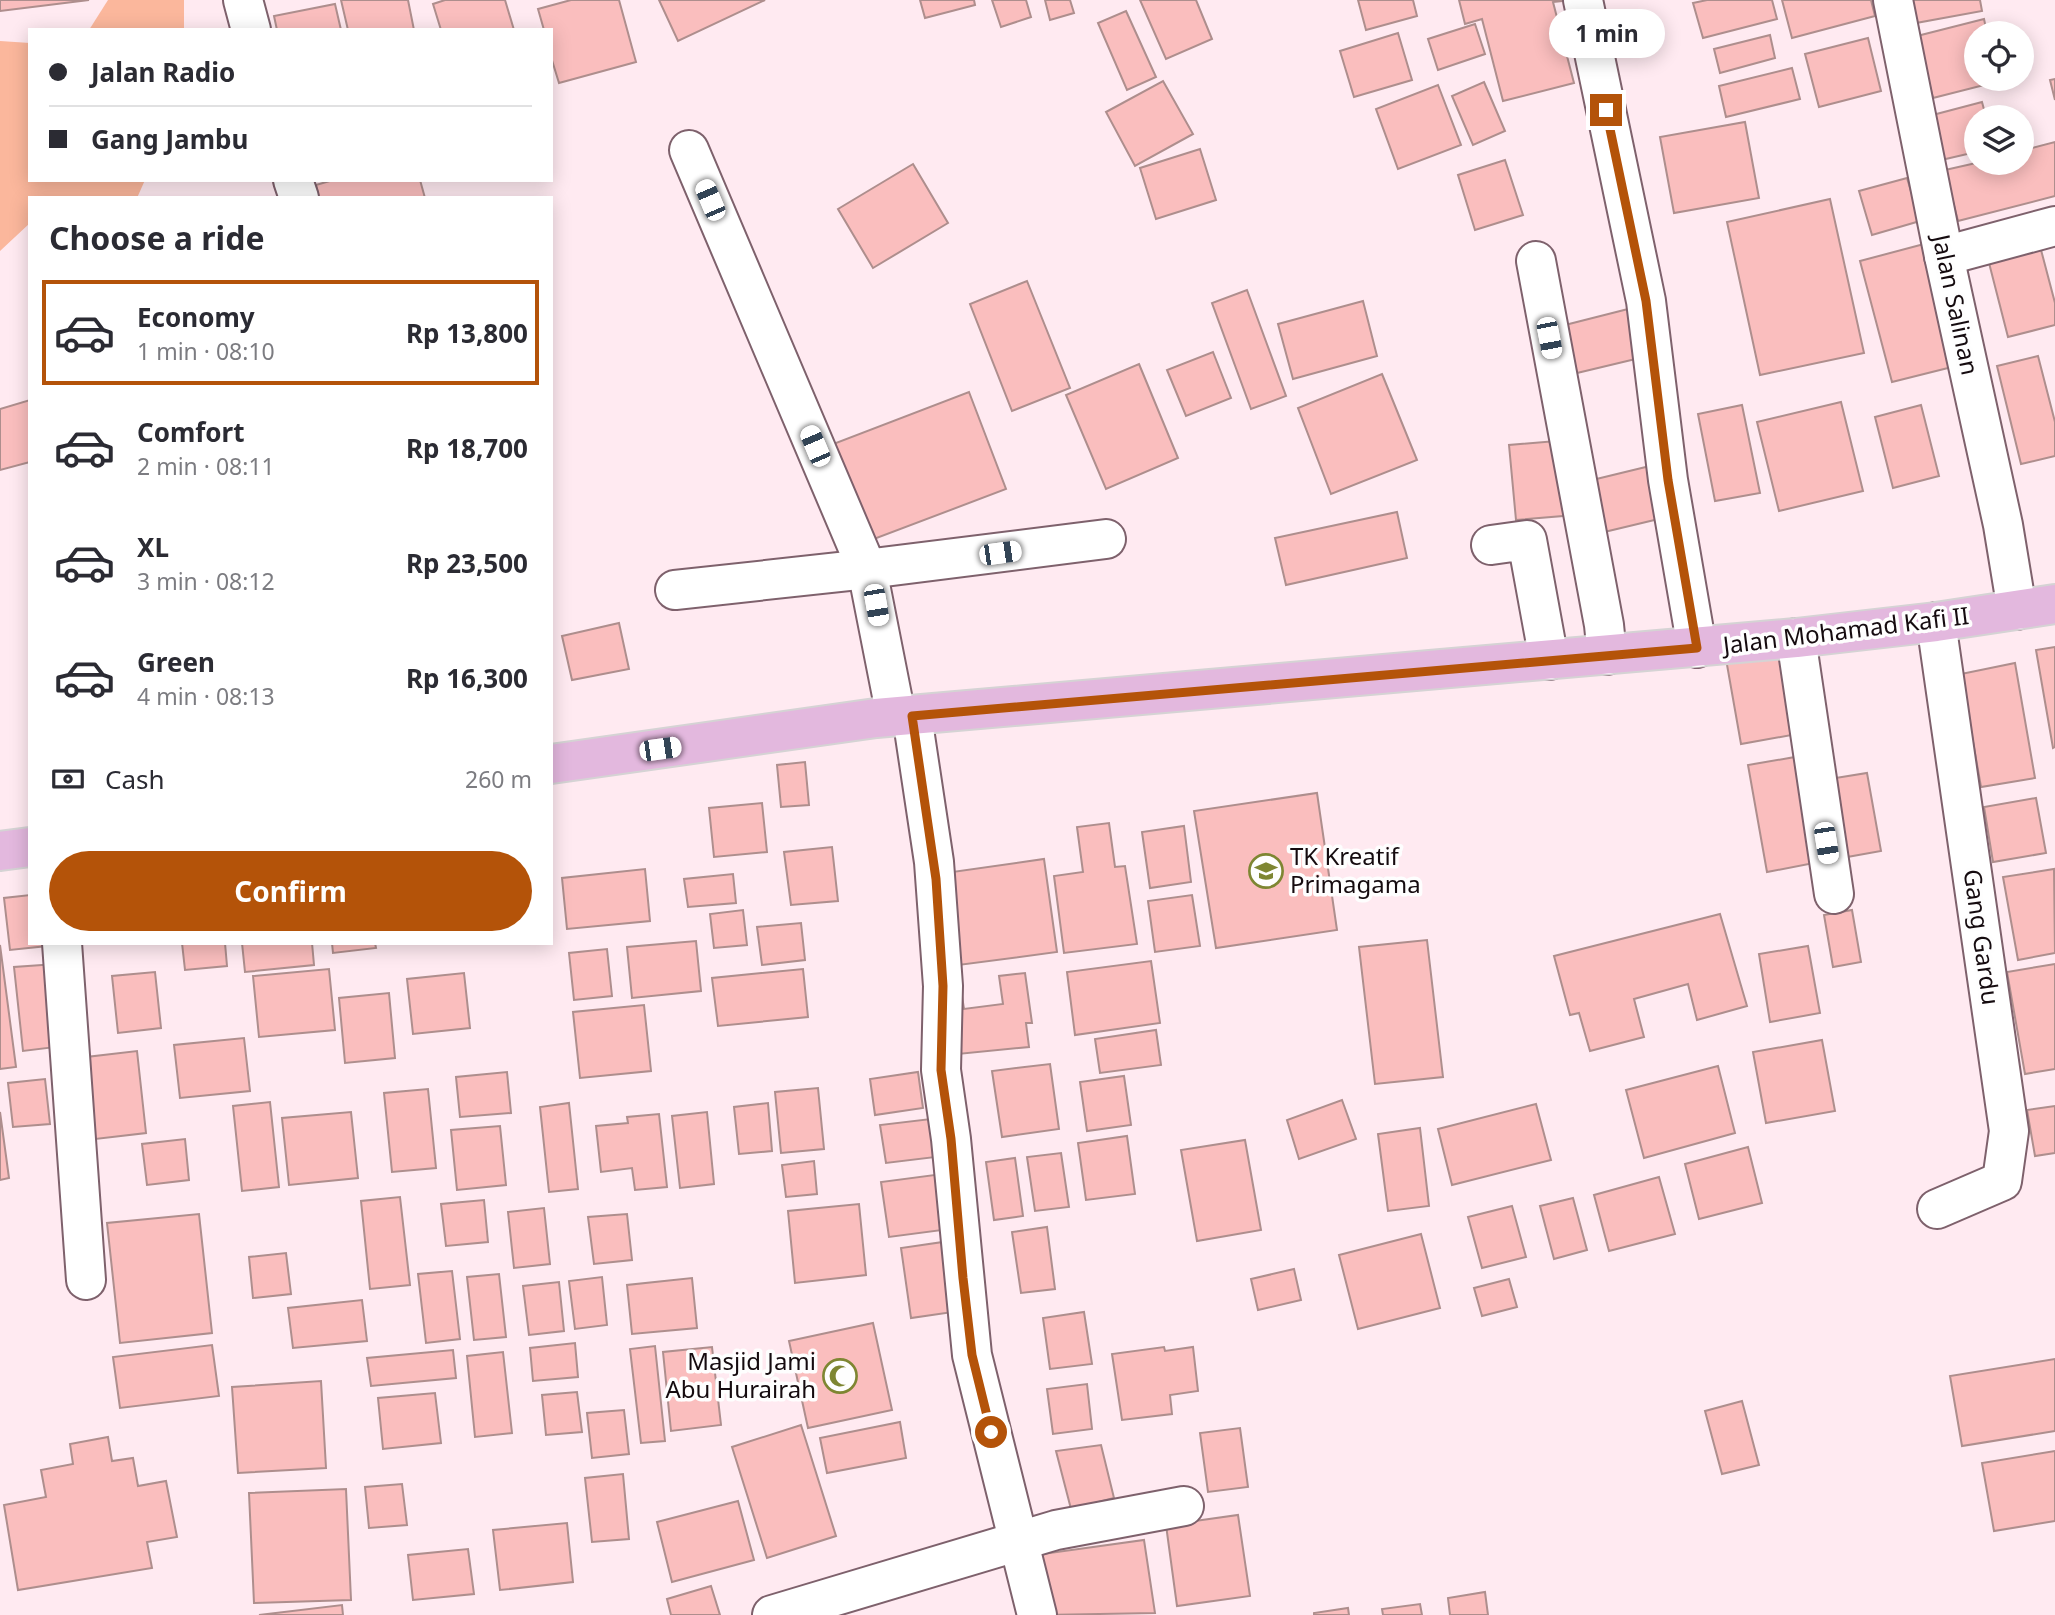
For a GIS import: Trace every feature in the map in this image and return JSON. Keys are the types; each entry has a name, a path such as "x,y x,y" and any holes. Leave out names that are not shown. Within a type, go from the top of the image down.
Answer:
{"main road":[{"name":"Jalan Mohamad Kafi II","path":"553,764 899,706 1605,640 1695,636 1796,638 1936,622 2015,596 2055,604"},
{"path":"0,851 28,848"}],"street":[{"path":"243,0 250,28"},
{"path":"1583,0 1646,301 1668,480 1695,636"},
{"name":"Jalan Salinan","path":"1893,0 1944,256 2003,525 2015,596"},
{"path":"689,150 867,569 934,862 943,986 941,1070 951,1139 972,1355 1037,1615"},
{"path":"1944,256 2055,226"},
{"path":"1536,261 1605,640"},
{"path":"675,590 1105,539"},
{"path":"1491,545 1527,540 1546,645"},
{"name":"Gang Gardu","path":"1936,622 2009,1131 2002,1181 1937,1209"},
{"path":"1796,638 1834,894"},
{"path":"62,945 86,1280"},
{"path":"772,1615 1018,1541 1184,1506"}],"shaded area":[{"path":"108,0 184,0 184,28 90,28"},
{"path":"0,41 28,43 28,182 144,182 138,196 28,196 28,225 0,251"}],"building":[{"path":"0,0 89,0 0,11"},
{"path":"341,0 408,0 414,28 348,28"},
{"path":"445,0 505,0 513,28 440,28 433,4"},
{"path":"571,0 619,0 636,62 559,83 553,64 553,28 543,28 538,9"},
{"path":"659,0 765,0 678,41"},
{"path":"920,0 974,0 975,5 925,18"},
{"path":"992,0 1026,0 1031,17 1001,27"},
{"path":"1045,0 1070,0 1074,13 1050,20"},
{"path":"1140,0 1196,0 1212,39 1166,59"},
{"path":"1358,0 1413,0 1417,16 1366,30"},
{"path":"1459,0 1572,0 1553,2 1574,83 1503,101 1482,19 1465,24"},
{"path":"1707,0 1772,0 1777,19 1703,38 1693,3"},
{"path":"1782,0 1871,0 1875,16 1792,38"},
{"path":"1912,0 1980,0 1982,11 1916,23"},
{"path":"335,4 341,28 277,28 274,16"},
{"path":"1126,11 1156,77 1127,90 1098,23"},
{"path":"1475,24 1485,54 1438,70 1428,39"},
{"path":"1964,24 1964,90 1933,98 1917,36"},
{"path":"1398,33 1412,80 1354,97 1340,51"},
{"path":"1770,35 1775,58 1720,73 1714,49"},
{"path":"1868,38 1881,91 1819,107 1805,54"},
{"path":"1792,68 1800,99 1726,117 1719,86"},
{"path":"2055,79 2055,100 2050,80"},
{"path":"1163,81 1193,134 1135,166 1106,112"},
{"path":"1484,82 1505,131 1473,145 1452,96"},
{"path":"1438,85 1461,145 1398,169 1376,109"},
{"path":"1964,107 1964,155 1937,161 1925,117"},
{"path":"1745,122 1759,198 1674,213 1660,137"},
{"path":"2055,142 2055,196 1958,221 1945,170 1964,166 1964,175 2034,175 2034,148"},
{"path":"1200,149 1216,200 1156,219 1140,168"},
{"path":"1505,160 1523,215 1475,230 1458,175"},
{"path":"913,164 948,223 873,268 838,209"},
{"path":"1907,178 1920,221 1872,235 1859,191"},
{"path":"326,182 421,182 424,196 319,196 316,185"},
{"path":"1830,199 1864,353 1760,375 1727,222"},
{"path":"1924,244 1956,366 1892,382 1860,261"},
{"path":"2040,246 2055,303 2055,325 2008,337 1988,259"},
{"path":"1027,281 1070,388 1012,411 970,304"},
{"path":"1247,290 1286,396 1251,409 1212,303"},
{"path":"1363,301 1377,356 1293,379 1278,324"},
{"path":"1632,308 1644,357 1577,373 1565,325"},
{"path":"1213,352 1231,398 1186,416 1167,370"},
{"path":"2038,356 2055,422 2055,456 2021,464 1997,366"},
{"path":"1139,364 1178,458 1106,489 1066,395"},
{"path":"1382,374 1417,460 1331,494 1298,408"},
{"path":"969,392 1006,489 866,542 828,446"},
{"path":"28,401 28,463 0,470 0,409"},
{"path":"1841,402 1863,491 1779,511 1757,422"},
{"path":"1742,405 1760,493 1715,501 1698,414"},
{"path":"1921,405 1939,476 1893,488 1875,417"},
{"path":"1568,440 1575,515 1516,520 1509,445"},
{"path":"1654,465 1667,517 1596,534 1584,482"},
{"path":"1397,512 1407,558 1286,585 1275,538"},
{"path":"619,623 629,669 572,680 562,636"},
{"path":"2055,647 2055,747 2053,748 2036,650"},
{"path":"1782,649 1797,734 1741,744 1726,659"},
{"path":"2015,663 2035,778 1981,787 1961,674"},
{"path":"1795,757 1814,863 1767,872 1748,765"},
{"path":"805,762 809,805 781,807 777,765"},
{"path":"1867,773 1881,851 1836,859 1823,780"},
{"name":"TK Kreatif Primagama","path":"1317,793 1337,930 1216,948 1194,811"},
{"path":"2036,798 2046,853 1993,862 1984,807"},
{"path":"762,803 767,852 714,857 709,808"},
{"path":"1109,823 1115,867 1125,866 1137,944 1064,953 1054,876 1083,872 1077,827"},
{"path":"1184,826 1191,882 1150,888 1142,832"},
{"path":"832,847 838,901 791,905 784,852"},
{"path":"1044,859 1057,952 951,966 938,874"},
{"path":"645,869 650,921 567,929 562,878"},
{"path":"2054,869 2055,953 2018,960 2003,877"},
{"path":"733,874 736,903 688,907 684,879"},
{"path":"28,895 28,945 47,946 10,950 4,898"},
{"path":"1192,895 1200,946 1155,952 1148,901"},
{"path":"743,910 747,945 714,948 710,914"},
{"path":"1852,910 1861,962 1833,967 1824,915"},
{"path":"1720,914 1747,1006 1697,1020 1688,984 1634,999 1644,1037 1590,1051 1579,1013 1570,1015 1554,956"},
{"path":"801,923 805,960 762,965 757,927"},
{"path":"1427,940 1443,1077 1375,1084 1359,947"},
{"path":"696,941 701,991 632,998 627,947"},
{"path":"0,945 16,1067 0,1069"},
{"path":"182,945 225,945 227,966 185,970"},
{"path":"242,945 312,945 314,965 245,972"},
{"path":"332,945 375,945 376,948 333,953"},
{"path":"1808,946 1820,1013 1770,1022 1759,954"},
{"path":"607,949 612,996 574,1000 569,953"},
{"path":"1151,961 1160,1023 1075,1035 1067,972"},
{"path":"56,964 64,1046 23,1051 14,967"},
{"path":"2055,964 2055,1069 2025,1074 2007,972"},
{"path":"329,969 335,1030 259,1037 253,976"},
{"path":"803,969 808,1017 718,1026 712,978"},
{"path":"155,972 161,1028 118,1033 112,976"},
{"path":"464,973 470,1028 413,1034 407,979"},
{"path":"1025,973 1032,1023 1026,1023 1029,1047 948,1055 949,996 962,996 964,1009 1003,1004 999,976"},
{"path":"389,993 395,1058 345,1063 339,998"},
{"path":"644,1005 651,1071 580,1078 573,1012"},
{"path":"1156,1030 1161,1065 1100,1073 1095,1039"},
{"path":"244,1038 250,1091 180,1098 174,1045"},
{"path":"1822,1040 1835,1111 1766,1123 1753,1052"},
{"path":"137,1051 146,1133 87,1140 78,1058"},
{"path":"1050,1064 1059,1129 1002,1137 992,1071"},
{"path":"1718,1066 1735,1133 1644,1158 1626,1090"},
{"path":"507,1072 511,1113 460,1117 456,1077"},
{"path":"918,1072 923,1108 875,1115 870,1079"},
{"path":"1124,1076 1131,1125 1087,1131 1080,1082"},
{"path":"45,1079 50,1124 13,1127 8,1083"},
{"path":"818,1088 824,1149 781,1153 775,1092"},
{"path":"428,1089 436,1168 392,1172 384,1093"},
{"path":"1342,1100 1356,1139 1299,1159 1287,1120"},
{"path":"270,1102 279,1187 242,1191 233,1106"},
{"path":"569,1103 578,1189 549,1192 540,1107"},
{"path":"768,1103 772,1151 739,1154 734,1107"},
{"path":"1536,1104 1551,1160 1452,1185 1438,1129"},
{"path":"2055,1106 2055,1153 2035,1156 2027,1110"},
{"path":"0,1112 9,1178 0,1180"},
{"path":"351,1112 358,1178 289,1185 282,1118"},
{"path":"707,1112 714,1184 680,1188 672,1116"},
{"path":"659,1114 667,1187 635,1190 632,1168 601,1172 596,1126 628,1123 627,1117"},
{"path":"939,1118 944,1156 886,1163 880,1125"},
{"path":"500,1126 506,1185 457,1190 451,1130"},
{"path":"1420,1128 1429,1206 1388,1211 1378,1134"},
{"path":"1127,1136 1135,1194 1086,1200 1078,1143"},
{"path":"185,1139 189,1180 147,1185 142,1144"},
{"path":"1245,1140 1261,1230 1197,1241 1181,1150"},
{"path":"1748,1147 1762,1203 1699,1219 1685,1164"},
{"path":"1061,1153 1069,1207 1035,1211 1027,1157"},
{"path":"1015,1158 1023,1216 994,1220 986,1162"},
{"path":"814,1161 817,1194 786,1197 782,1165"},
{"path":"942,1174 950,1229 889,1237 881,1182"},
{"path":"1659,1177 1675,1234 1609,1251 1594,1195"},
{"path":"400,1197 410,1285 370,1289 361,1201"},
{"path":"1573,1198 1587,1250 1554,1259 1540,1206"},
{"path":"484,1200 488,1242 446,1246 441,1204"},
{"path":"859,1204 866,1275 795,1283 788,1211"},
{"path":"1512,1206 1526,1257 1482,1268 1468,1217"},
{"path":"544,1208 550,1264 514,1268 508,1212"},
{"path":"199,1214 212,1333 120,1343 107,1223"},
{"path":"627,1214 632,1260 594,1264 588,1217"},
{"path":"1047,1227 1055,1289 1021,1293 1012,1232"},
{"path":"1421,1234 1440,1308 1358,1329 1339,1255"},
{"path":"943,1242 953,1312 911,1318 901,1248"},
{"path":"286,1253 291,1294 253,1298 249,1257"},
{"path":"1294,1269 1301,1300 1258,1310 1251,1279"},
{"path":"452,1271 460,1339 426,1343 418,1274"},
{"path":"499,1274 506,1337 474,1340 467,1277"},
{"path":"602,1277 607,1325 575,1329 569,1281"},
{"path":"692,1278 697,1328 632,1334 627,1285"},
{"path":"1509,1279 1517,1307 1482,1316 1474,1288"},
{"path":"559,1282 564,1331 529,1335 523,1286"},
{"path":"362,1300 367,1341 293,1348 288,1308"},
{"path":"1084,1312 1092,1364 1050,1369 1043,1318"},
{"name":"Masjid Jami Abu Hurairah","path":"873,1323 892,1410 808,1428 789,1341"},
{"path":"575,1343 578,1377 533,1381 530,1348"},
{"path":"212,1345 219,1396 120,1408 113,1357"},
{"path":"655,1346 665,1441 641,1443 630,1349"},
{"path":"712,1347 721,1425 671,1431 663,1352"},
{"path":"1164,1347 1165,1351 1193,1347 1198,1391 1170,1395 1172,1414 1122,1420 1112,1354"},
{"path":"453,1350 456,1378 371,1386 367,1358"},
{"path":"503,1352 512,1433 475,1437 467,1356"},
{"path":"2055,1359 2055,1431 1962,1446 1950,1376"},
{"path":"321,1381 326,1468 238,1473 232,1387"},
{"path":"1087,1384 1092,1429 1053,1434 1047,1389"},
{"path":"577,1392 582,1432 546,1435 542,1395"},
{"path":"435,1393 441,1443 383,1449 378,1398"},
{"path":"1742,1401 1759,1465 1722,1474 1705,1411"},
{"path":"624,1410 629,1454 592,1458 587,1413"},
{"path":"900,1422 906,1458 827,1473 820,1438"},
{"path":"801,1425 836,1536 767,1558 732,1447"},
{"path":"1240,1428 1248,1487 1208,1492 1200,1433"},
{"path":"108,1437 112,1461 133,1458 138,1486 166,1481 177,1537 147,1542 152,1568 18,1590 4,1505 46,1497 41,1470 73,1464 70,1444"},
{"path":"1101,1445 1114,1498 1071,1509 1056,1451"},
{"path":"2055,1451 2055,1521 1994,1531 1982,1463"},
{"path":"623,1474 629,1539 592,1542 585,1478"},
{"path":"402,1484 407,1525 369,1528 365,1487"},
{"path":"346,1489 351,1600 254,1603 249,1493"},
{"path":"738,1501 754,1560 672,1582 657,1522"},
{"path":"1238,1515 1250,1596 1177,1606 1166,1525"},
{"path":"567,1523 573,1582 500,1590 493,1530"},
{"path":"1144,1540 1155,1613 1043,1615 1035,1555"},
{"path":"468,1549 474,1594 413,1600 408,1555"},
{"path":"711,1586 720,1615 671,1615 667,1599"},
{"path":"1485,1592 1488,1615 1450,1615 1448,1598"},
{"path":"1420,1604 1422,1615 1383,1615 1382,1609"},
{"path":"342,1605 343,1615 259,1615"},
{"path":"1348,1608 1349,1615 1314,1615 1314,1613"}],"place":[{"name":"TK Kreatif Primagama","path":"1266,871"},
{"name":"Masjid Jami Abu Hurairah","path":"840,1376"}],"route":[{"path":"991,1432 972,1355 963,1278 951,1139 941,1070 943,986 936,879 912,716 1697,648 1668,480 1646,301 1606,110"}]}
